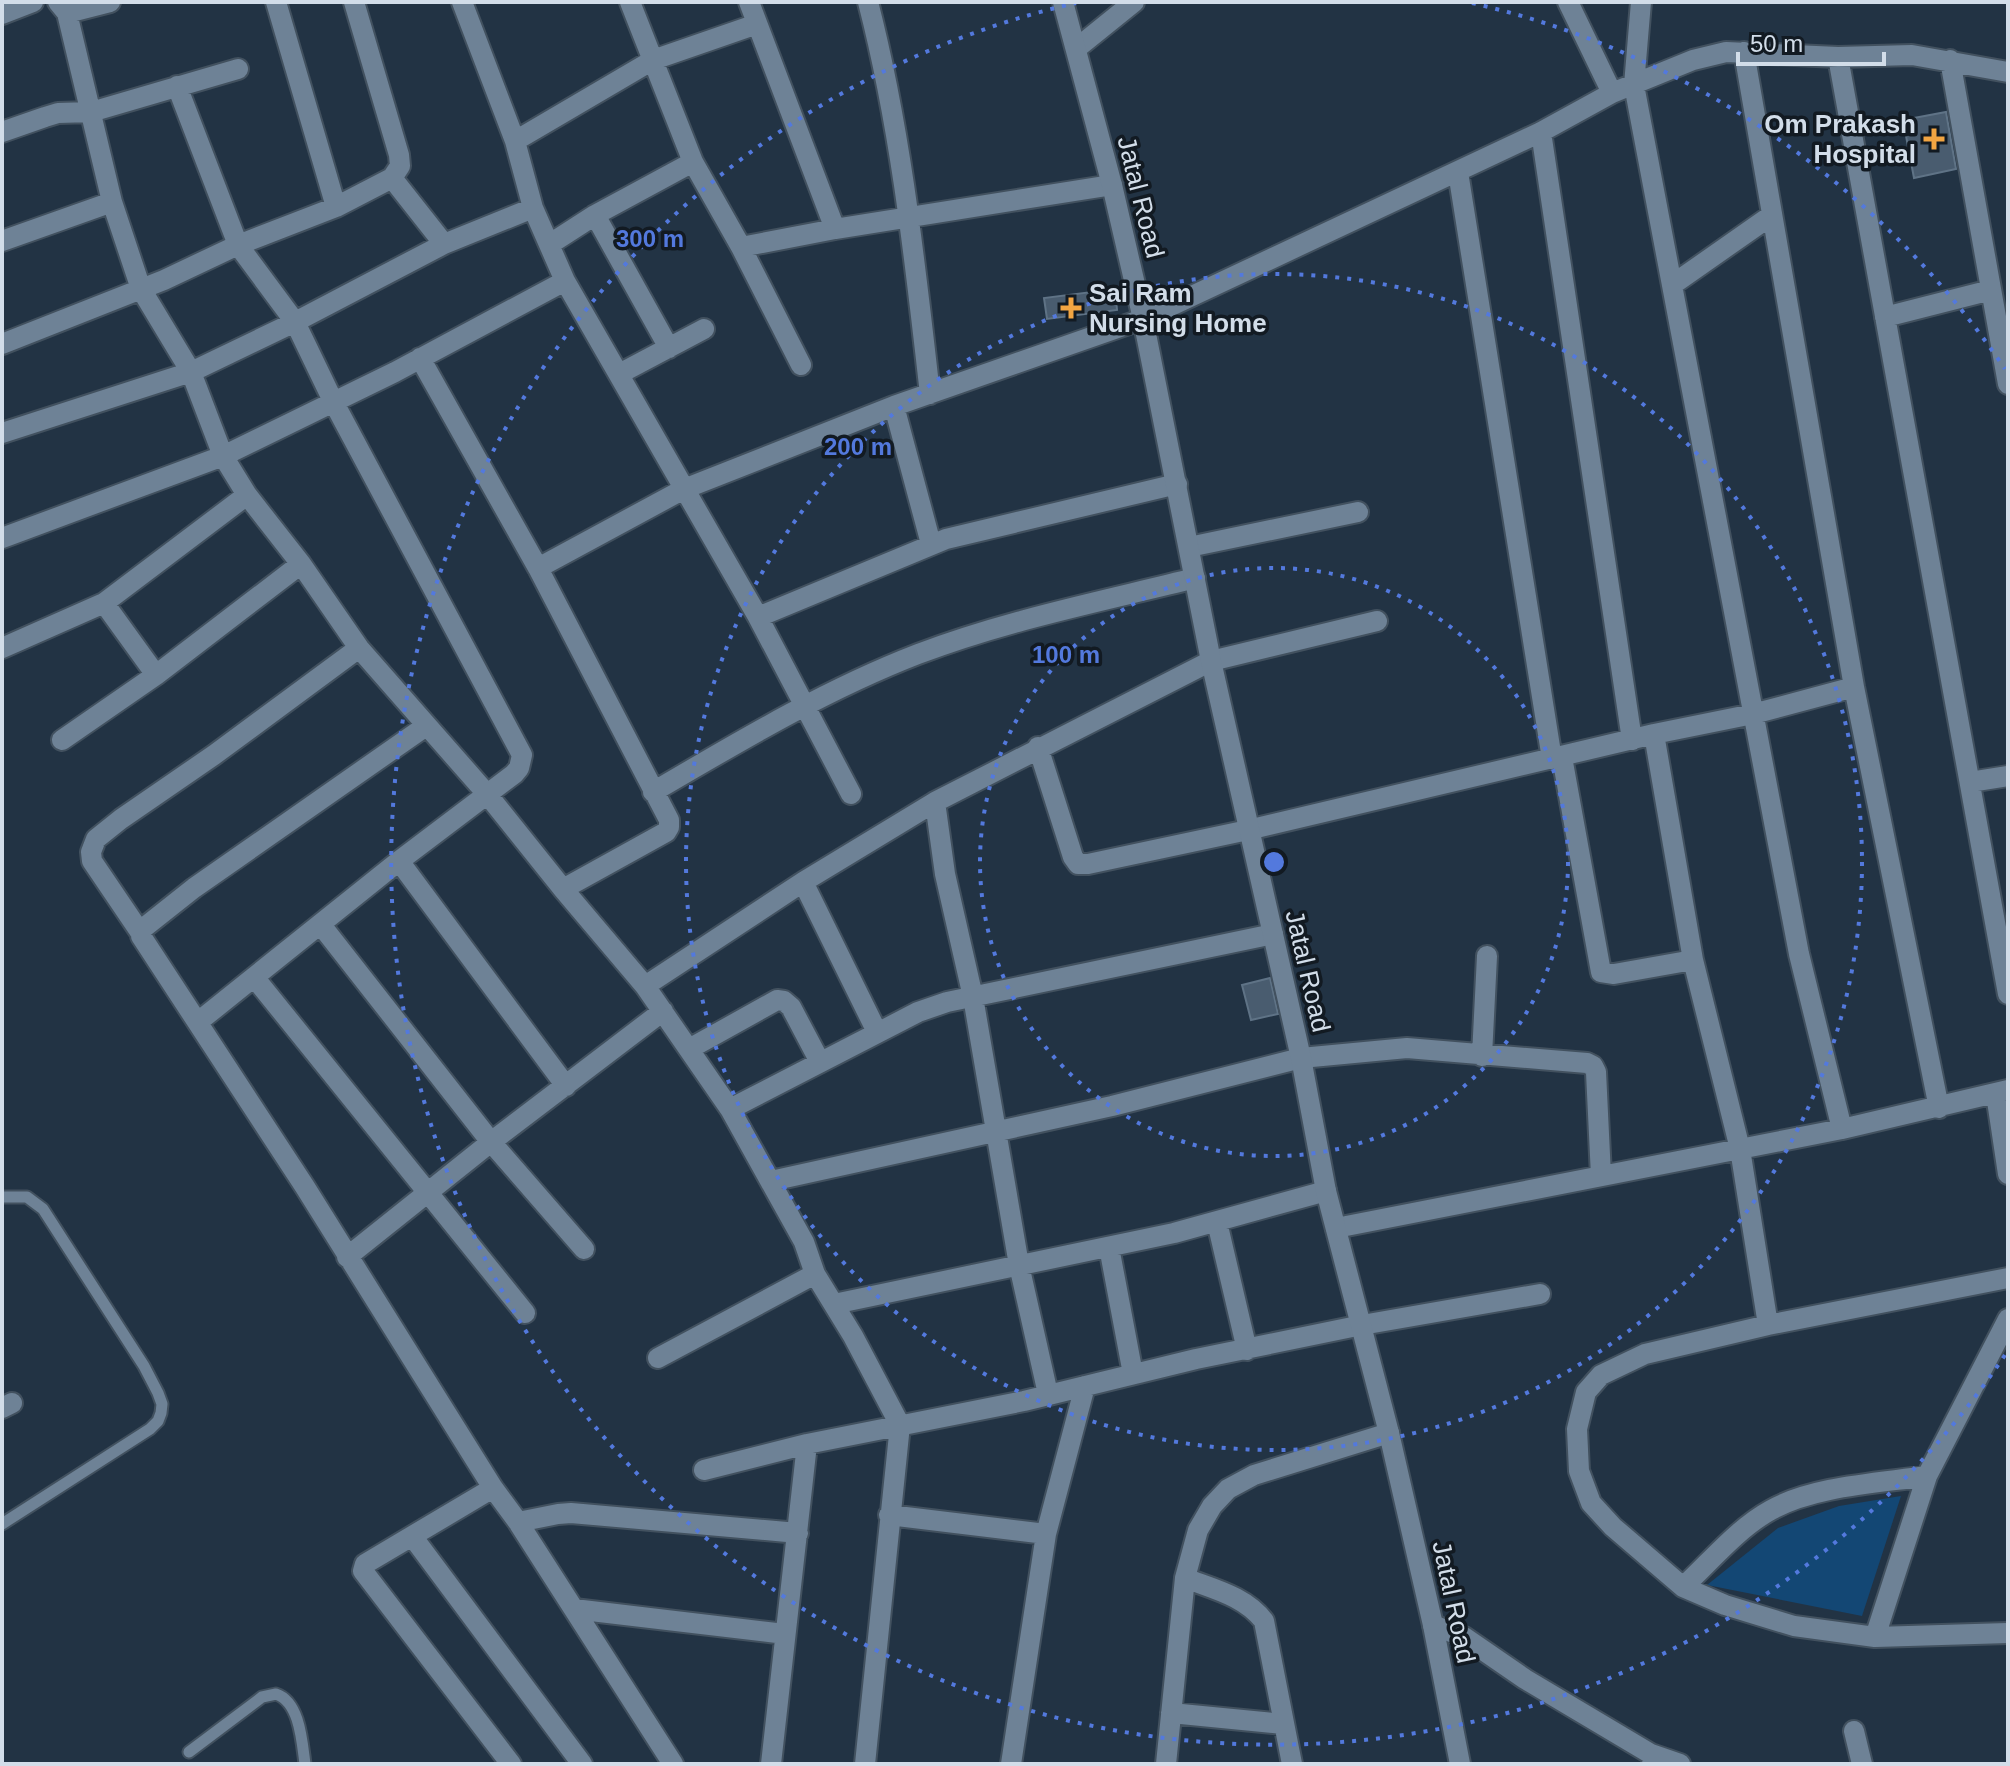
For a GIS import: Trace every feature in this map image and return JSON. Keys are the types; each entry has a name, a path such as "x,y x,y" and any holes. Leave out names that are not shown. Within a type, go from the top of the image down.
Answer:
{"street":[{"path":"2,14 33,2"},
{"path":"110,2 62,8 112,202 141,289 191,372 223,456 247,495 301,564 359,648 487,794 663,1011 730,1109 804,1242 815,1274 900,1425 865,1764"},
{"path":"276,2 336,207"},
{"path":"2,344 336,207 392,178 400,166 399,155 354,2"},
{"path":"462,2 515,141 533,208 565,281 758,617 851,794"},
{"path":"630,2 693,162 741,247 801,365"},
{"path":"749,2 835,229"},
{"path":"868,2 889,98 909,217 930,394"},
{"name":"Jatal Road","path":"1063,2 1112,185 1143,319 1211,661 1301,1058 1326,1191 1389,1433 1433,1625 1460,1764"},
{"path":"1077,48 1134,2"},
{"path":"1568,2 1612,93"},
{"path":"1641,2 1634,85 1799,954 1842,1129"},
{"path":"515,141 653,60 757,24"},
{"path":"538,568 684,489 894,406 1143,319 1458,172 1612,93 1693,60 1726,52 1838,57 1912,55 2008,72"},
{"path":"1744,52 1854,687 1939,1108"},
{"path":"1838,57 2008,994"},
{"path":"1950,60 2008,384"},
{"path":"2,132 58,113 91,112 238,69"},
{"path":"177,86 238,245 295,322 333,401 522,755 519,768 198,1022"},
{"path":"1541,132 1632,740"},
{"path":"550,244 595,215 693,162"},
{"path":"1458,172 1557,758 1601,972 1614,974 1693,960"},
{"path":"392,178 444,244"},
{"path":"741,247 1112,185"},
{"path":"2,241 112,202"},
{"path":"2,433 191,372 444,244 533,208"},
{"path":"595,215 669,348"},
{"path":"1672,285 1772,215"},
{"path":"2,538 223,456 420,358 565,281"},
{"path":"1885,317 1991,290"},
{"path":"619,374 704,329"},
{"path":"420,358 538,568 669,820 666,832 563,889"},
{"path":"894,406 931,544"},
{"path":"758,617 931,544 1177,484"},
{"path":"2,648 104,603 247,495"},
{"path":"1189,547 1358,512"},
{"path":"62,740 156,675 301,564"},
{"path":"653,792 803,705 916,655 969,636 1195,578"},
{"path":"104,603 156,675"},
{"path":"645,986 803,882 935,802 1038,747 1211,661 1377,621"},
{"path":"359,648 121,819 96,839 91,852 92,861 673,1764"},
{"path":"1038,747 1069,846 1078,864 1088,864 1753,714 1854,687"},
{"path":"140,932 194,888 426,726"},
{"path":"1654,734 1693,960 1740,1149 1768,1325"},
{"path":"1970,782 2008,776"},
{"path":"935,802 945,874 973,997 1019,1265 1048,1394"},
{"path":"399,861 566,1086"},
{"path":"803,882 877,1032"},
{"path":"321,925 491,1142 584,1249"},
{"path":"730,1109 918,1012 973,997 1273,934"},
{"path":"1482,1056 1487,956"},
{"path":"254,977 525,1313"},
{"path":"689,1049 777,1000 791,1007 820,1062"},
{"path":"347,1257 663,1011"},
{"path":"771,1181 1112,1106 1301,1058 1407,1048 1587,1063 1593,1066 1596,1072 1601,1176"},
{"path":"1336,1228 1842,1129 2002,1092 2008,1174"},
{"path":"834,1304 1109,1247 1217,1222 1326,1191"},
{"path":"1217,1222 1247,1350"},
{"path":"1109,1247 1133,1374"},
{"path":"658,1358 815,1274"},
{"path":"2008,1278 1768,1325 1645,1354 1601,1375 1586,1392 1577,1429 1579,1471 1591,1503 1613,1527 1683,1587 1725,1605 1794,1626 1875,1637 2008,1633"},
{"path":"704,1470 807,1444 1362,1325 1540,1294"},
{"path":"1875,1637 1901,1548 1927,1476 2008,1319"},
{"path":"1011,1764 1046,1534 1085,1386"},
{"path":"1166,1764 1185,1578 1198,1530 1212,1506 1228,1489 1254,1475 1389,1433"},
{"path":"771,1764 807,1444"},
{"path":"1683,1587 1752,1522 1773,1508 1834,1491 1927,1476"},
{"path":"493,1488 365,1564 364,1575 511,1764"},
{"path":"518,1522 571,1513 798,1533"},
{"path":"889,1515 1046,1534"},
{"path":"412,1536 582,1764"},
{"path":"1185,1578 1235,1597 1255,1608 1264,1621 1292,1764"},
{"path":"574,1609 785,1634"},
{"path":"1433,1625 1464,1637 1652,1759 1680,1764"},
{"path":"1171,1713 1283,1724"},
{"path":"1854,1731 1862,1764"}],"lane":[{"path":"2,1197 27,1197 43,1209 144,1366 162,1404 158,1421 150,1429 2,1524"},
{"path":"189,1752 262,1697 276,1694 290,1702 305,1764"}],"shaded area":[{"path":"1901,1496 1862,1616 1707,1585 1778,1528 1839,1506"}],"building":[{"path":"1946,112 1956,169 1914,178 1903,120"},
{"path":"1115,289 1117,310 1047,319 1044,298"},
{"path":"1270,978 1278,1014 1251,1020 1242,985"}],"place":[{"name":"Om Prakash Hospital","path":"1934,139"},
{"name":"Sai Ram Nursing Home","path":"1071,308"}]}
